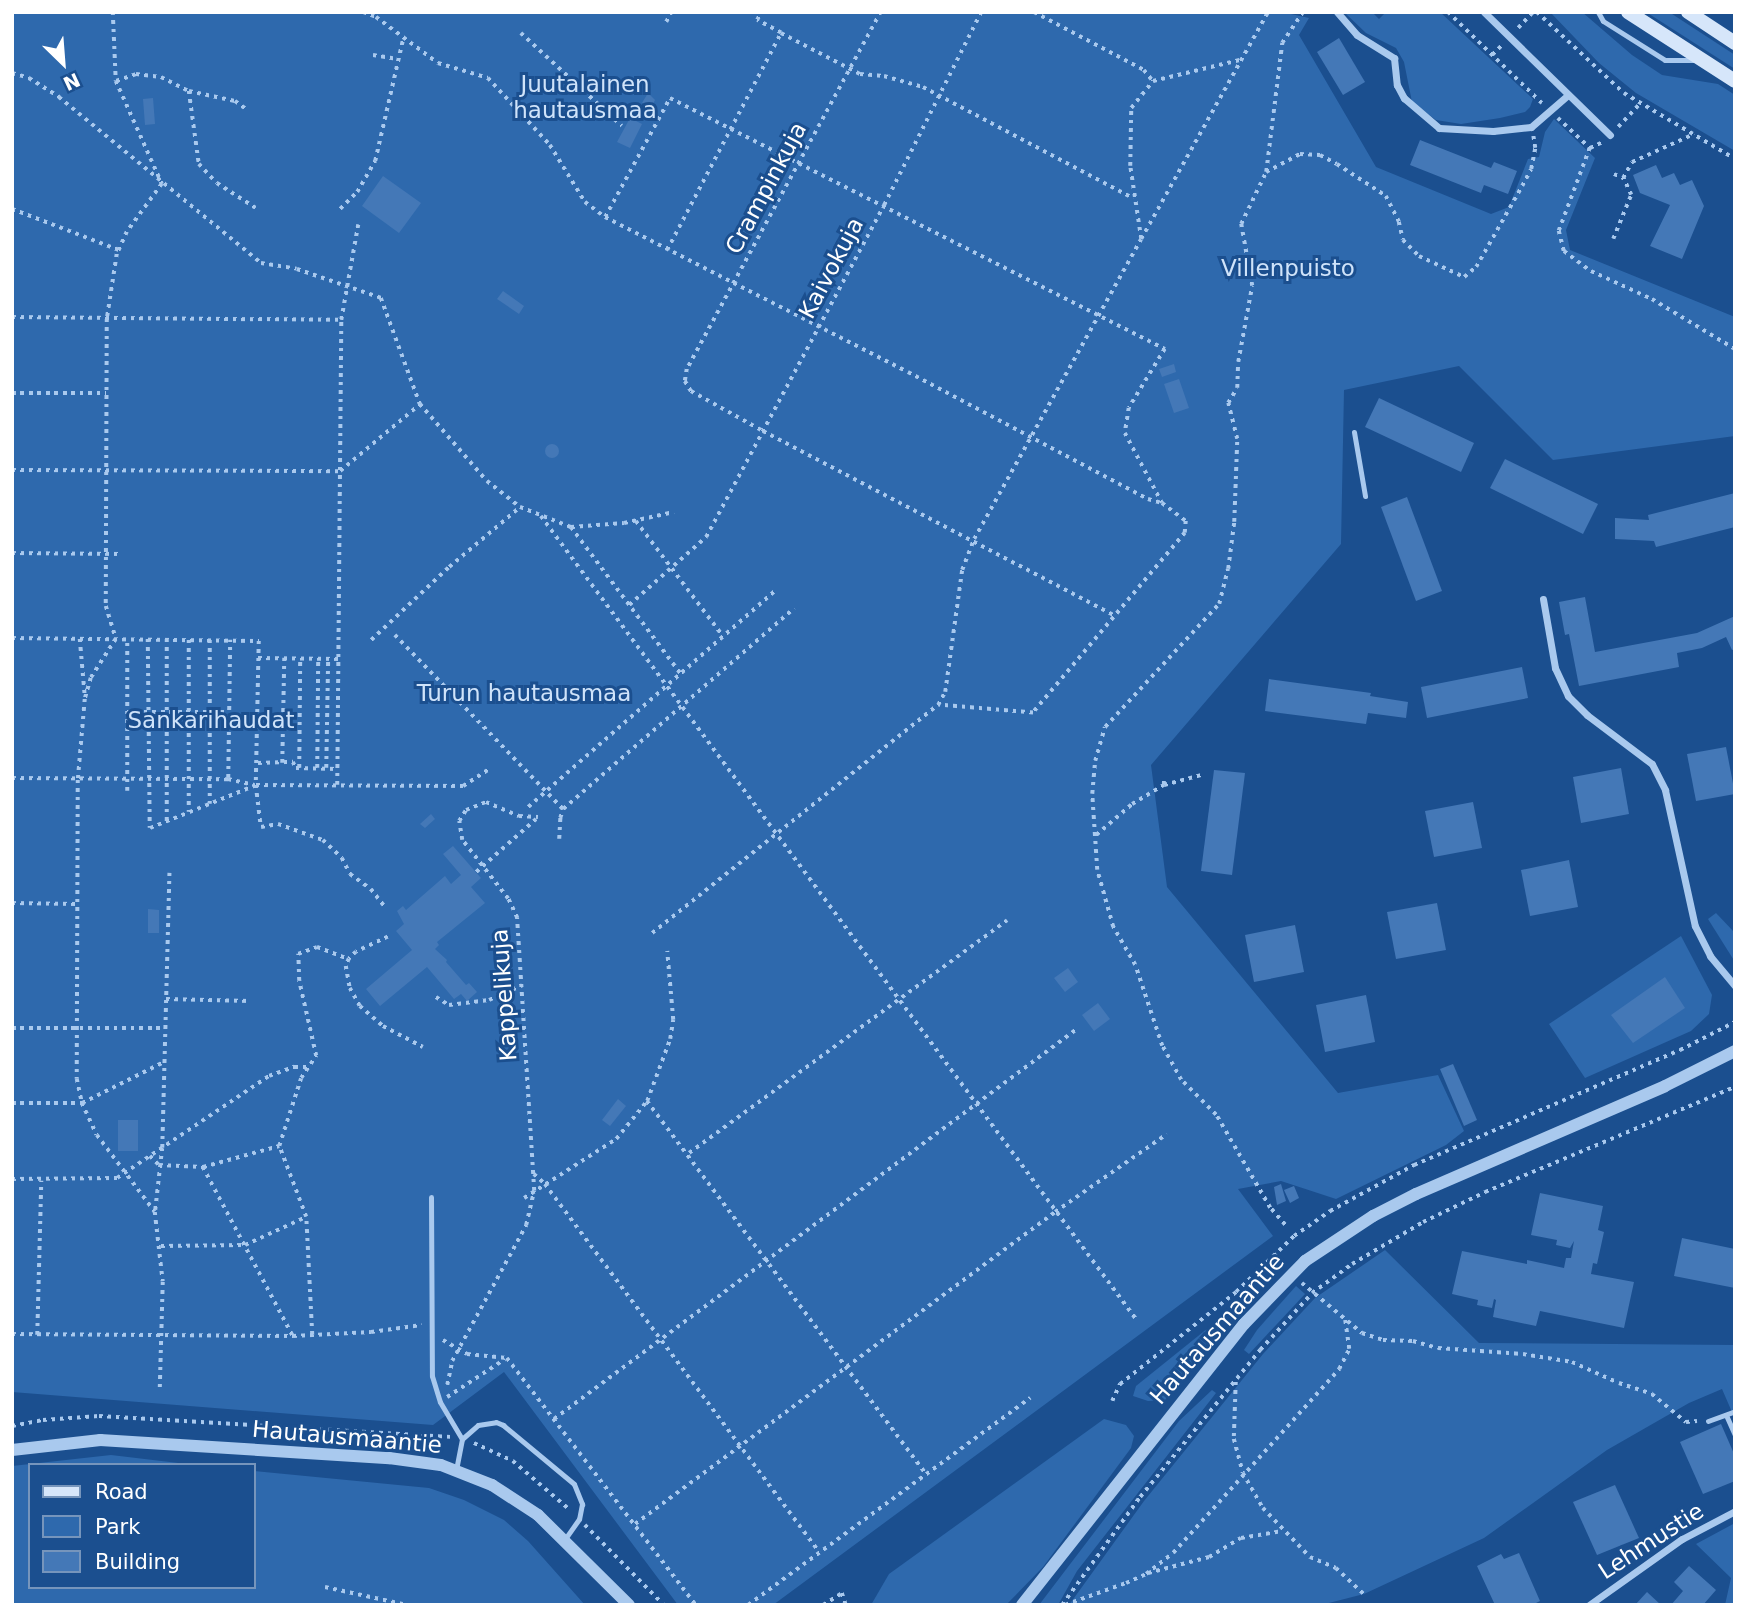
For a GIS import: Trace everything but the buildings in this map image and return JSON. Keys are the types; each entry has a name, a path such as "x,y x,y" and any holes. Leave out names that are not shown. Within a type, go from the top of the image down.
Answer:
{"main road":[{"path":"1628,12 1735,81"},
{"path":"1688,12 1735,43"}],"street":[{"path":"1337,12 1357,34 1394,58 1398,85 1404,98 1439,128 1493,131 1531,128 1568,95"},
{"path":"1484,12 1610,135"},
{"path":"1543,599 1555,667 1568,696 1587,715 1651,764 1665,790 1695,926 1710,956 1735,986"},
{"name":"Hautausmaantie","path":"1022,1605 1228,1343 1305,1261 1373,1216 1416,1194 1676,1082 1735,1051"},
{"name":"Hautausmaantie","path":"12,1450 100,1440 418,1460 456,1469 506,1493 565,1539 629,1605"},
{"name":"Lehmustie","path":"1589,1605 1682,1539 1735,1511"}],"lane":[{"path":"1598,12 1603,21 1665,60 1700,60"},
{"path":"1354,432 1365,496"},
{"path":"431,1197 432,1376 462,1438 456,1469"},
{"path":"1708,1421 1735,1411"},
{"path":"1726,1415 1735,1435"},
{"path":"462,1438 478,1425 496,1422 574,1484 583,1504 579,1518 565,1539"}],"path":[{"path":"113,12 116,81 162,184"},
{"path":"363,12 376,17 438,63 488,78 550,145 585,202 605,217 1148,499 1162,503 1185,520 1185,533 1033,713 938,705"},
{"path":"666,22 671,12"},
{"path":"761,12 757,20 850,70 922,86 1133,198"},
{"name":"Crampinkuja","path":"763,431 691,391 685,381 687,369 881,12"},
{"name":"Kaivokuja","path":"629,605 673,569 706,537 884,205 981,12"},
{"path":"1034,12 1144,69 1153,81"},
{"path":"652,933 938,705 945,692 962,570 974,540 1268,12"},
{"path":"1285,1225 1270,1208 1216,1115 1181,1080 1162,1046 1135,965 1113,927 1097,870 1092,794 1095,761 1105,727 1219,604 1234,522 1237,439 1228,403 1237,388 1238,362 1252,286 1241,224 1266,172 1282,44 1303,12"},
{"path":"1448,12 1590,148"},
{"path":"1537,12 1624,93 1735,159"},
{"path":"521,33 622,126"},
{"path":"667,250 781,33"},
{"path":"340,209 357,192 375,162 403,39"},
{"path":"373,55 398,59"},
{"path":"1141,239 1133,198 1129,142 1131,108 1153,81 1240,60"},
{"path":"12,73 29,78 59,97 261,263 297,269 381,298 420,404 487,481 520,507 571,527 636,520 674,512"},
{"path":"116,81 136,74 148,74 189,91 235,100 246,109"},
{"path":"189,91 199,164 217,183 256,208"},
{"path":"605,217 670,98 1099,314 1165,349 1129,408 1125,422 1125,433 1162,503"},
{"path":"1590,148 1599,146 1640,103"},
{"path":"1266,172 1300,154 1320,155 1337,164 1386,196 1399,222 1404,240 1419,256 1464,277 1476,267 1531,169 1535,148 1531,128"},
{"path":"1623,178 1632,162 1694,134"},
{"path":"1590,148 1559,231 1564,251 1591,271 1652,299 1735,349"},
{"path":"1613,239 1631,195 1623,178 1614,174"},
{"path":"85,699 91,678 116,639 106,606 107,319 112,275 127,232 162,184"},
{"path":"12,209 119,250"},
{"path":"337,785 341,320 358,225"},
{"path":"12,317 341,320"},
{"path":"12,393 106,393"},
{"path":"12,470 340,471 420,404"},
{"path":"763,431 1115,616"},
{"path":"371,640 449,567 520,507"},
{"path":"541,516 1136,1319"},
{"path":"636,520 723,636"},
{"path":"571,527 681,674"},
{"path":"12,553 121,555"},
{"path":"528,807 774,592"},
{"path":"559,839 563,809 794,608"},
{"path":"395,635 563,809"},
{"path":"12,638 259,641 257,785 261,827 278,824 323,840 342,858 350,874 371,889 386,907"},
{"path":"80,639 85,699 78,779 77,1079 82,1102 97,1135 155,1212"},
{"path":"127,639 127,792"},
{"path":"148,639 150,828 257,785"},
{"path":"167,639 167,822"},
{"path":"189,640 187,779 190,813"},
{"path":"210,640 211,804"},
{"path":"229,779 230,640"},
{"path":"258,658 339,659"},
{"path":"282,762 284,658"},
{"path":"299,768 300,658"},
{"path":"317,768 318,658"},
{"path":"326,768 328,659"},
{"path":"127,712 229,712"},
{"path":"257,763 293,762 299,768 337,769"},
{"path":"12,778 229,779 257,785 463,786 491,768"},
{"path":"1096,835 1132,804 1164,785 1201,775"},
{"path":"1163,778 1164,785"},
{"name":"Kappelikuja","path":"443,1400 449,1370 458,1349 526,1225 534,1191 522,984 513,908 482,866 459,833 459,821 466,810 486,802 519,816 538,817 482,866"},
{"path":"476,872 482,866"},
{"path":"160,1389 160,1246 155,1212 162,1148 169,873"},
{"path":"12,903 76,904"},
{"path":"689,1153 1007,920"},
{"path":"349,959 368,945 388,937"},
{"path":"312,1335 306,1217 279,1146 308,1067 316,1056 299,981 298,954 317,947 349,959"},
{"path":"524,1198 615,1139 647,1101 672,1029 667,951"},
{"path":"349,959 348,977 360,1006 383,1026 423,1047"},
{"path":"436,997 449,1005 489,1000 522,984"},
{"path":"166,999 250,1001"},
{"path":"12,1028 164,1028"},
{"path":"554,1419 1078,1028"},
{"path":"12,1103 82,1102 163,1063"},
{"path":"12,1180 117,1178 269,1076 293,1067 308,1067"},
{"path":"1064,1605 1140,1497 1312,1293 1352,1264 1423,1222 1485,1192 1735,1087"},
{"path":"647,1101 689,1153 926,1474"},
{"path":"635,1524 1055,1212 1167,1134"},
{"path":"150,1156 159,1165 204,1167 279,1146"},
{"path":"204,1167 293,1336"},
{"path":"534,1174 545,1184 819,1552"},
{"path":"37,1335 41,1181"},
{"path":"160,1246 245,1245 306,1217"},
{"path":"1312,1293 1362,1333 1383,1340 1413,1341 1438,1348 1523,1354 1572,1362 1652,1394 1686,1422"},
{"path":"1146,1573 1173,1553 1339,1369 1349,1349 1345,1320"},
{"path":"12,1334 293,1336 370,1332 403,1325 431,1324"},
{"path":"431,1333 458,1349 480,1357 508,1358"},
{"path":"443,1400 508,1358"},
{"path":"508,1358 696,1605"},
{"path":"1236,1380 1234,1439 1243,1473 1263,1508 1282,1531 1310,1557 1336,1568 1364,1594"},
{"path":"748,1605 1030,1398"},
{"path":"1064,1605 1146,1573 1209,1557 1241,1538 1282,1531"},
{"path":"326,1587 407,1605"},
{"path":"823,1605 842,1593 846,1605"}],"green space":[{"name":"Turun hautausmaa","path":"12,12 1282,12 1309,18 1299,35 1376,167 1491,214 1509,207 1528,159 1539,157 1545,132 1554,119 1595,158 1566,230 1570,250 1735,317 1735,436 1553,460 1459,366 1344,390 1341,544 1151,765 1167,887 1338,1093 1438,1075 1464,1131 1446,1145 1336,1199 1281,1181 1238,1189 1273,1236 773,1605 678,1605 504,1372 433,1425 12,1392"},
{"path":"1344,12 1372,12 1379,19 1386,12 1440,12 1533,99 1530,107 1525,112 1461,124 1436,120 1412,102 1404,62 1396,48 1366,33"},
{"path":"1550,12 1582,12 1632,55 1662,75 1718,84 1735,95 1735,151 1636,93 1599,63"},
{"path":"1646,12 1669,12 1735,55 1735,69"},
{"path":"1716,913 1735,933 1735,962 1708,919"},
{"path":"1681,936 1712,995 1709,1014 1691,1031 1585,1078 1549,1024"},
{"path":"1385,1250 1479,1343 1735,1345 1735,1419 1722,1389 1689,1403 1607,1450 1484,1538 1364,1594 1321,1605 1069,1605 1144,1501 1263,1354 1315,1298"},
{"path":"1296,1286 1305,1294 1249,1354 1244,1350 1257,1330"},
{"path":"1213,1324 1219,1327 1165,1400 1148,1401 1133,1396 1136,1386"},
{"path":"1212,1390 1216,1393 1077,1571 1058,1605 1039,1605 1179,1421"},
{"path":"1104,1419 1126,1425 1134,1436 1131,1448 1043,1567 1006,1605 871,1605 889,1574"},
{"path":"111,1455 178,1463 39,1463"},
{"path":"28,1464 28,1589 256,1589 256,1471 429,1488 464,1500 504,1520 528,1541 585,1605 12,1605 12,1466"},
{"path":"1735,1523 1735,1605 1725,1605 1731,1578 1696,1544"}],"park label":[{"name":"Juutalainen hautausmaa","path":"585,97"},
{"name":"Villenpuisto","path":"1288,268"},
{"name":"Sankarihaudat","path":"211,720"}]}
